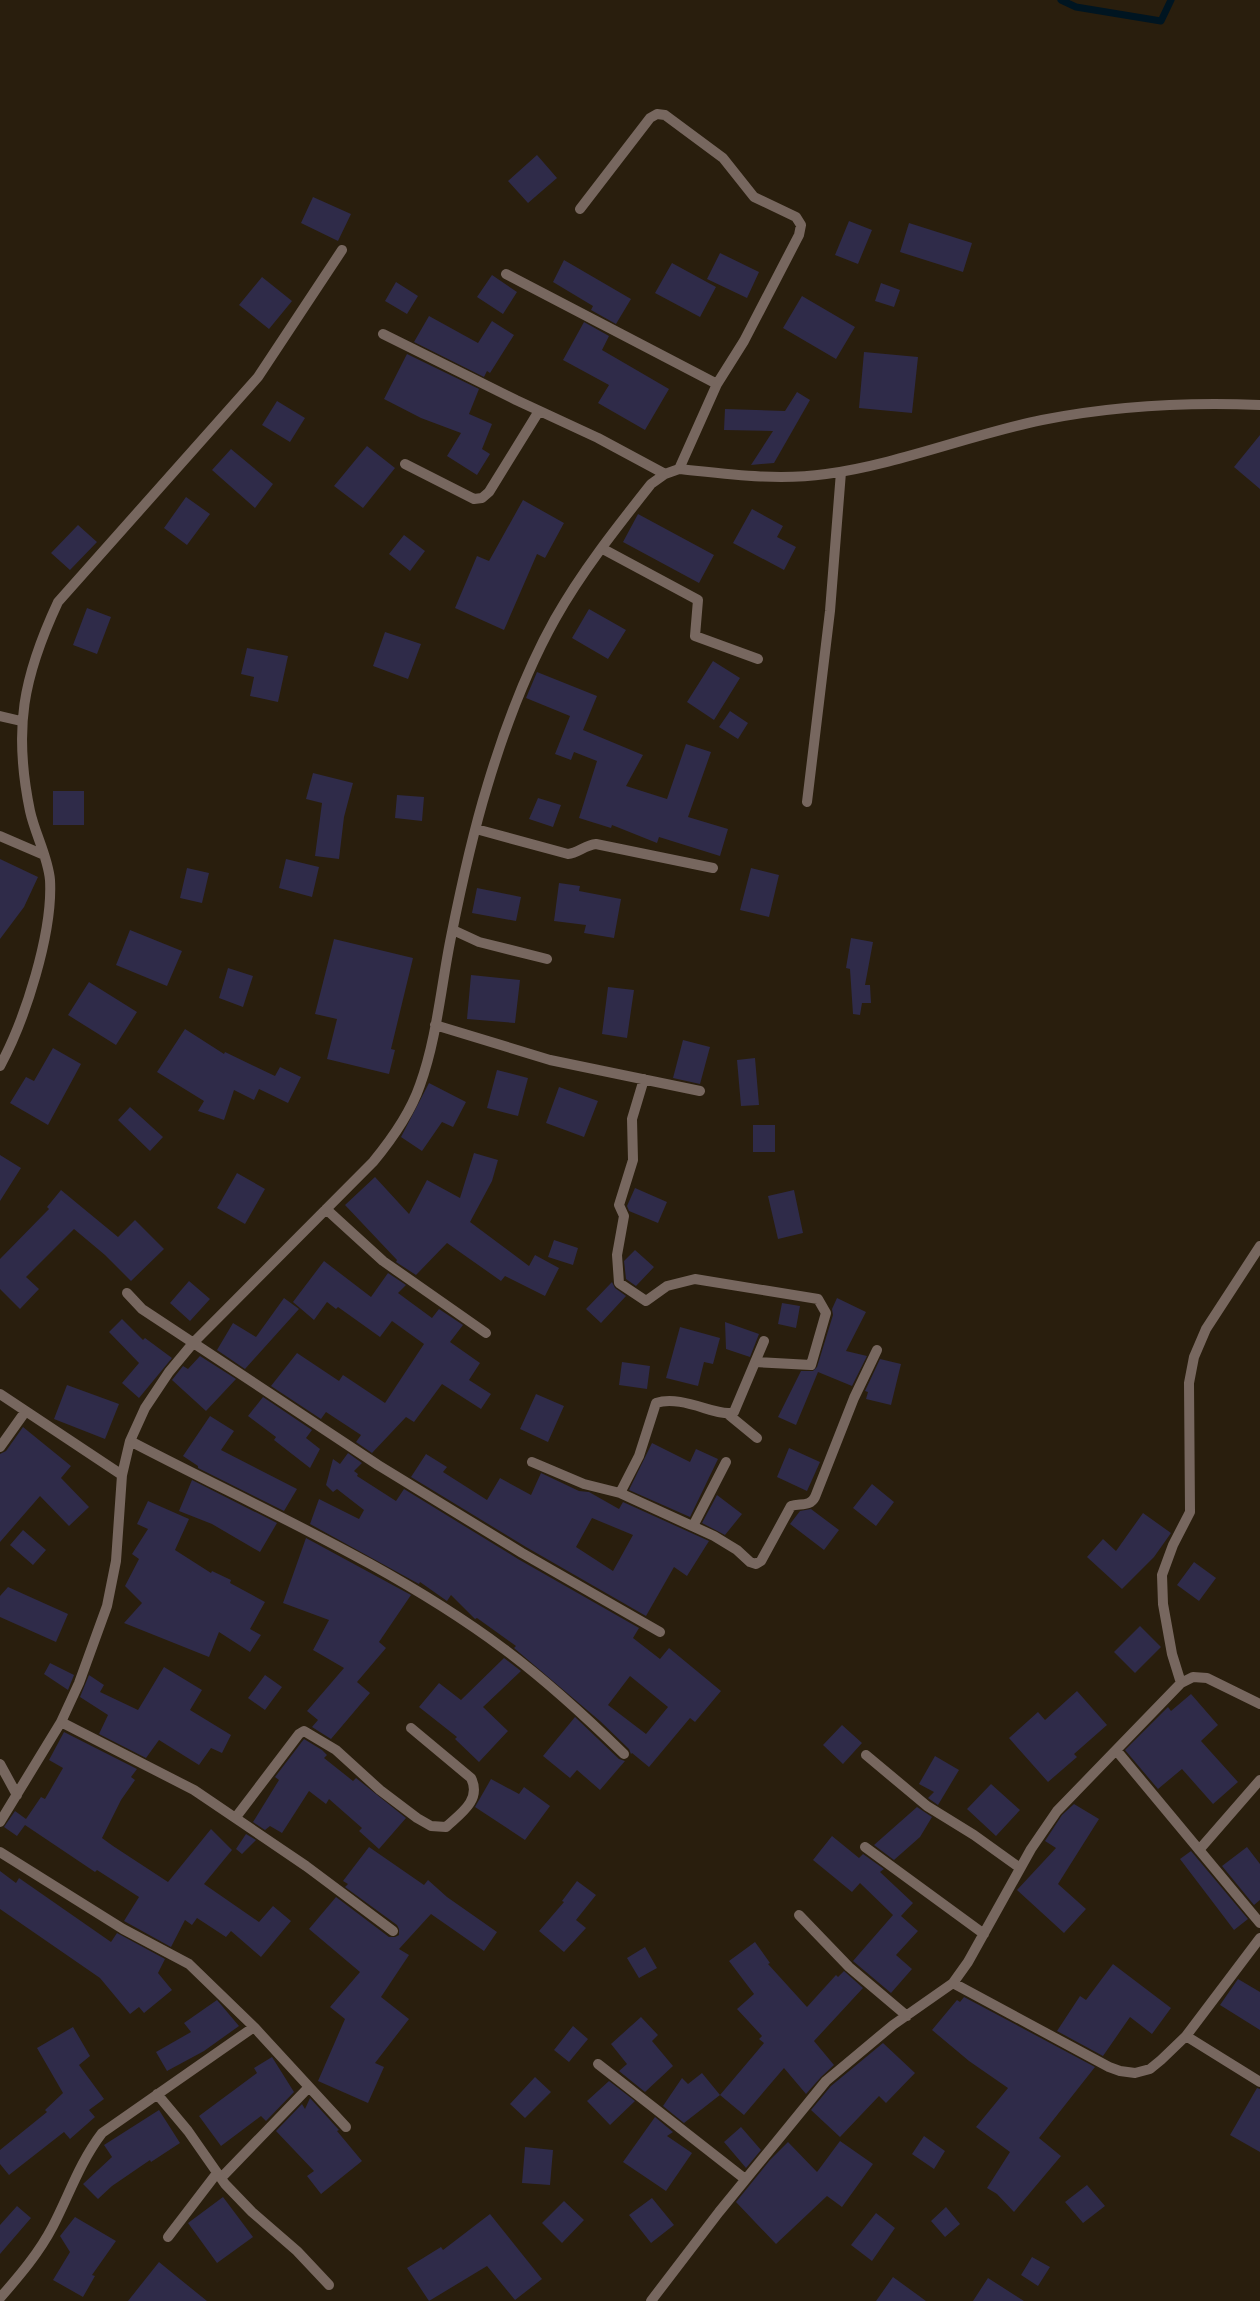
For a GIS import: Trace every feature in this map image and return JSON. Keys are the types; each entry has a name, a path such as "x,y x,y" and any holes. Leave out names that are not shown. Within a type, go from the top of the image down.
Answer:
{"street":[{"path":"580,209 650,118 657,114 665,115 723,158 754,197 796,217 801,225 799,236 744,341 716,384 679,469"},
{"path":"0,1066 10,1048 25,1011 40,954 48,913 50,880 32,818 23,775 21,721 26,693 40,641 58,602 258,377 342,250"},
{"path":"506,274 716,384"},
{"path":"383,334 598,438 665,474"},
{"path":"0,1822 61,1722 79,1683 106,1606 116,1561 122,1475 130,1441 145,1408 169,1372 194,1342 373,1162 406,1115 420,1085 435,1025 453,930 476,829 500,749 535,662 555,619 651,484 665,474 679,469 772,477 824,475 1043,420 1136,407 1221,403 1260,405"},
{"path":"404,464 474,499 482,498 489,492 539,411"},
{"path":"807,802 830,611 841,472"},
{"path":"603,549 698,600 695,636 758,659"},
{"path":"0,716 21,721"},
{"path":"476,829 568,854 575,853 586,845 596,844 713,868"},
{"path":"0,836 44,855"},
{"path":"453,930 479,942 547,959"},
{"path":"435,1025 550,1060 700,1090"},
{"path":"644,1079 632,1119 633,1160 619,1205 624,1216 618,1255 619,1283 646,1301 667,1286 695,1279 818,1299 826,1313 811,1365 755,1362"},
{"path":"326,1209 383,1261 486,1333"},
{"path":"1181,1683 1172,1654 1162,1575 1173,1545 1190,1512 1189,1383 1194,1356 1206,1329 1260,1246"},
{"path":"127,1294 142,1309 378,1465 522,1553 660,1632"},
{"path":"729,1415 734,1412 741,1398 764,1341"},
{"path":"532,1462 584,1484 620,1493 693,1526 714,1536 737,1550 750,1562 756,1564 761,1561 791,1506 808,1504 815,1498 854,1398 877,1350"},
{"path":"0,1394 122,1475"},
{"path":"620,1493 640,1456 653,1407 656,1403 684,1401 729,1415 757,1438"},
{"path":"0,1447 25,1412"},
{"path":"130,1441 348,1553 462,1620 504,1649 541,1679 624,1754"},
{"path":"693,1526 726,1462"},
{"path":"651,2301 745,2179 826,2080 907,2016 953,1983 984,1934 1020,1868 1057,1811 1181,1683 1193,1677 1207,1678 1260,1704"},
{"path":"61,1722 194,1790 306,1866 393,1931"},
{"path":"236,1817 299,1734 304,1731 336,1750 380,1790 417,1818 431,1826 446,1827 466,1808 475,1793 475,1786 471,1778 411,1728"},
{"path":"1116,1750 1260,1923"},
{"path":"866,1755 927,1806 974,1835 1020,1868"},
{"path":"0,1764 17,1795"},
{"path":"1199,1850 1260,1780"},
{"path":"865,1847 984,1934"},
{"path":"0,1852 123,1929 189,1964 254,2027 346,2127"},
{"path":"799,1915 849,1967 907,2016"},
{"path":"953,1983 1120,2071 1135,2073 1150,2069 1186,2036 1260,1938"},
{"path":"0,2298 31,2262 53,2227 87,2154 102,2133 254,2027"},
{"path":"1186,2036 1260,2082"},
{"path":"598,2064 745,2179"},
{"path":"168,2237 219,2175 309,2087"},
{"path":"157,2094 188,2131 219,2175 252,2212 297,2251 329,2285"}],"building":[{"path":"537,155 557,178 528,203 508,181"},
{"path":"313,197 351,214 338,241 301,223"},
{"path":"849,221 872,230 858,264 835,255"},
{"path":"909,223 972,243 963,272 900,252"},
{"path":"720,253 759,272 747,298 707,279"},
{"path":"564,260 631,299 616,324 591,310 593,306 553,282"},
{"path":"672,263 716,287 700,317 655,293"},
{"path":"492,275 517,292 503,314 477,297"},
{"path":"262,277 292,301 269,329 239,305"},
{"path":"396,282 418,296 407,314 385,301"},
{"path":"881,283 900,290 894,307 875,301"},
{"path":"802,296 855,327 836,359 783,328"},
{"path":"429,316 478,343 492,321 514,335 490,373 487,371 484,377 414,342"},
{"path":"584,322 609,336 602,350 669,389 645,430 598,403 609,385 563,360"},
{"path":"864,352 918,357 912,413 859,408"},
{"path":"407,354 479,389 469,414 492,424 482,449 490,454 477,475 447,456 461,433 421,418 384,399"},
{"path":"797,392 810,400 774,463 751,465 773,431 724,430 725,409 785,411"},
{"path":"277,401 305,418 290,442 262,425"},
{"path":"1260,435 1260,489 1234,467"},
{"path":"367,446 395,468 363,508 334,486"},
{"path":"231,449 273,484 255,508 212,470"},
{"path":"186,497 210,514 187,545 164,528"},
{"path":"523,500 564,523 545,558 537,554 504,630 455,608 477,556 489,561"},
{"path":"752,509 783,526 777,537 796,547 784,570 733,543"},
{"path":"638,514 714,555 699,583 623,542"},
{"path":"78,525 97,542 70,570 51,553"},
{"path":"404,535 425,551 410,571 389,554"},
{"path":"87,608 111,617 97,654 73,645"},
{"path":"589,609 626,630 608,659 572,638"},
{"path":"385,632 421,644 408,679 373,666"},
{"path":"247,648 288,656 278,702 250,696 254,677 241,674"},
{"path":"713,661 740,678 714,720 687,702"},
{"path":"537,672 597,696 583,730 643,755 626,786 667,799 686,744 711,752 688,817 728,829 720,856 659,837 657,843 612,825 611,828 579,818 597,761 574,752 571,760 555,754 570,716 526,698"},
{"path":"730,711 748,723 738,739 719,727"},
{"path":"313,773 353,783 344,817 339,859 315,856 322,803 306,799"},
{"path":"53,791 84,791 84,825 53,825"},
{"path":"397,795 424,797 422,821 395,818"},
{"path":"538,798 561,805 553,827 529,819"},
{"path":"0,859 38,877 24,907 0,939"},
{"path":"286,859 319,867 312,897 279,888"},
{"path":"187,868 209,873 202,903 180,898"},
{"path":"751,868 779,875 769,917 740,910"},
{"path":"559,883 580,886 579,891 621,899 614,938 584,933 586,925 554,921"},
{"path":"477,888 521,897 516,921 472,913"},
{"path":"130,930 182,951 167,986 116,965"},
{"path":"851,938 873,942 865,985 870,985 871,1003 862,1003 860,1015 853,1014 850,969 846,968"},
{"path":"334,939 413,958 391,1049 395,1050 389,1074 327,1059 337,1019 315,1014"},
{"path":"228,968 253,976 243,1007 219,998"},
{"path":"471,975 520,980 515,1023 467,1019"},
{"path":"89,982 137,1012 116,1045 68,1015"},
{"path":"608,987 634,990 627,1038 602,1034"},
{"path":"185,1029 224,1054 225,1052 275,1076 280,1067 301,1077 288,1103 259,1089 254,1100 234,1090 224,1120 198,1111 204,1101 157,1072"},
{"path":"683,1040 710,1047 700,1084 673,1078"},
{"path":"53,1048 81,1064 48,1125 10,1103 26,1077 34,1081"},
{"path":"755,1058 759,1105 741,1106 737,1060"},
{"path":"497,1070 528,1078 518,1116 487,1108"},
{"path":"429,1083 466,1102 453,1127 442,1122 422,1151 401,1137"},
{"path":"559,1087 598,1101 584,1137 546,1123"},
{"path":"130,1107 163,1137 150,1151 118,1120"},
{"path":"753,1125 775,1125 775,1152 753,1152"},
{"path":"474,1153 498,1160 492,1181 470,1222 529,1266 535,1255 559,1268 545,1296 505,1276 501,1281 447,1243 416,1275 396,1262 397,1260 345,1205 375,1177 409,1214 427,1180 460,1198"},
{"path":"0,1155 21,1168 0,1201"},
{"path":"237,1173 265,1189 245,1224 217,1208"},
{"path":"635,1188 667,1202 658,1223 629,1211 627,1206"},
{"path":"61,1190 118,1237 135,1220 164,1249 131,1281 105,1255 74,1229 26,1277 39,1289 20,1309 0,1289 0,1259 49,1209 47,1207"},
{"path":"794,1190 803,1233 778,1239 768,1196"},
{"path":"554,1240 578,1248 573,1265 548,1257"},
{"path":"635,1250 654,1267 636,1286 626,1279 624,1261"},
{"path":"324,1261 371,1297 388,1273 406,1285 398,1293 432,1318 439,1309 463,1325 450,1342 480,1363 469,1380 491,1394 481,1409 442,1384 414,1422 406,1417 372,1453 356,1442 361,1435 326,1412 321,1419 271,1386 297,1353 339,1381 343,1375 385,1403 424,1344 392,1321 380,1337 338,1307 336,1309 327,1302 314,1320 293,1302"},
{"path":"189,1281 210,1299 190,1321 170,1303"},
{"path":"612,1282 615,1288 626,1296 601,1323 586,1309"},
{"path":"284,1298 299,1309 245,1369 217,1350 233,1323 256,1337"},
{"path":"837,1298 866,1312 846,1351 867,1356 852,1386 818,1372 796,1425 778,1417 801,1371 813,1371 817,1367 833,1315 832,1309"},
{"path":"782,1303 800,1306 796,1328 778,1324"},
{"path":"122,1319 143,1340 145,1338 172,1358 139,1398 122,1383 139,1363 109,1332"},
{"path":"725,1322 759,1334 750,1357 726,1349"},
{"path":"680,1327 720,1338 713,1364 704,1362 698,1386 666,1378"},
{"path":"200,1356 236,1379 206,1411 172,1380 183,1366 188,1369"},
{"path":"880,1359 901,1364 891,1405 866,1399 868,1392 865,1391"},
{"path":"622,1362 650,1366 647,1389 619,1385"},
{"path":"67,1385 119,1404 105,1439 54,1419"},
{"path":"536,1394 564,1406 548,1442 520,1429"},
{"path":"263,1397 312,1430 306,1438 320,1449 310,1468 274,1440 276,1437 248,1416"},
{"path":"210,1416 234,1431 221,1450 297,1489 284,1511 198,1468 198,1466 183,1456"},
{"path":"23,1427 71,1466 61,1478 89,1507 69,1526 40,1496 0,1542 0,1454 6,1451"},
{"path":"652,1443 690,1462 696,1449 718,1459 690,1517 629,1490"},
{"path":"789,1448 820,1462 807,1491 777,1477"},
{"path":"348,1453 362,1463 354,1471 358,1474 357,1476 396,1501 404,1489 518,1559 639,1628 633,1638 660,1659 669,1648 721,1691 695,1722 690,1718 649,1767 631,1754 629,1749 600,1721 514,1648 516,1646 477,1618 475,1619 451,1595 447,1601 420,1582 419,1584 310,1524 319,1499 359,1519 364,1510 337,1489 333,1492 326,1485 333,1459 340,1464","holes":["630,1676 668,1707 646,1734 608,1705"]},
{"path":"426,1454 447,1467 443,1472 487,1500 500,1478 531,1495 541,1473 579,1491 589,1492 619,1509 623,1502 709,1541 687,1576 674,1567 646,1616 526,1547 411,1477","holes":["592,1518 633,1535 613,1571 576,1547"]},
{"path":"192,1480 277,1523 260,1552 212,1524 179,1511"},
{"path":"872,1484 894,1502 876,1526 853,1508"},
{"path":"717,1495 742,1514 725,1535 702,1523"},
{"path":"148,1501 189,1519 175,1550 211,1573 212,1571 231,1580 230,1583 265,1602 250,1629 261,1635 250,1652 219,1632 209,1657 124,1623 142,1603 125,1586 139,1559 132,1554 148,1529 137,1524"},
{"path":"811,1509 839,1530 824,1550 790,1524 800,1511"},
{"path":"1143,1513 1171,1533 1154,1557 1122,1589 1087,1557 1103,1539 1116,1551"},
{"path":"23,1530 46,1550 33,1565 10,1545"},
{"path":"306,1538 411,1595 379,1642 386,1648 357,1682 370,1693 331,1739 312,1727 318,1720 307,1711 344,1668 313,1650 329,1620 283,1603"},
{"path":"1194,1562 1216,1578 1199,1601 1177,1585"},
{"path":"8,1587 68,1614 56,1642 0,1617 0,1596"},
{"path":"1140,1626 1161,1647 1135,1673 1114,1652"},
{"path":"504,1658 521,1671 483,1707 508,1731 479,1762 455,1739 457,1737 419,1707 439,1683 461,1700"},
{"path":"50,1663 74,1675 68,1690 44,1674"},
{"path":"164,1667 202,1690 190,1710 231,1735 222,1753 211,1748 199,1765 159,1740 146,1758 99,1734 108,1715 80,1697 89,1675 104,1685 100,1692 138,1710"},
{"path":"265,1675 282,1687 265,1710 248,1698"},
{"path":"1077,1691 1107,1725 1074,1754 1077,1757 1048,1782 1009,1738 1038,1712 1045,1720"},
{"path":"1191,1694 1218,1725 1201,1741 1238,1782 1213,1804 1182,1769 1158,1789 1125,1750 1168,1707 1171,1711"},
{"path":"575,1717 619,1759 625,1761 600,1790 577,1770 570,1778 543,1756"},
{"path":"842,1725 862,1743 843,1764 823,1745"},
{"path":"64,1732 137,1769 131,1777 135,1780 121,1800 102,1838 113,1846 168,1882 211,1829 232,1850 204,1884 259,1922 273,1906 291,1921 261,1957 231,1931 226,1937 197,1918 192,1925 185,1920 171,1947 124,1921 139,1897 97,1870 95,1872 25,1825 17,1836 4,1827 15,1811 26,1819 41,1797 45,1799 63,1768 49,1760"},
{"path":"304,1739 322,1750 327,1755 324,1758 353,1781 356,1778 406,1818 379,1849 359,1831 362,1828 329,1799 326,1804 309,1791 282,1833 270,1826 265,1830 253,1822 279,1780 275,1777"},
{"path":"935,1756 959,1770 938,1805 928,1798 934,1792 919,1784"},
{"path":"491,1779 519,1794 524,1787 550,1806 525,1840 475,1807"},
{"path":"991,1784 1020,1810 996,1836 967,1809"},
{"path":"1074,1804 1099,1819 1058,1884 1086,1909 1064,1933 1017,1890 1056,1848 1045,1841 1062,1815"},
{"path":"917,1807 932,1817 920,1837 894,1860 874,1845"},
{"path":"246,1834 256,1840 242,1854 236,1849"},
{"path":"832,1836 859,1858 863,1854 884,1869 880,1872 913,1903 901,1916 918,1931 896,1955 912,1969 891,1993 853,1961 893,1915 860,1883 852,1892 813,1860"},
{"path":"369,1847 424,1885 428,1880 447,1897 497,1932 484,1951 431,1914 399,1949 409,1955 381,1997 409,2019 375,2063 384,2067 368,2103 318,2081 345,2019 330,2007 360,1972 309,1929 336,1897 389,1937 399,1935 397,1925 345,1887 348,1884 343,1881"},
{"path":"1247,1847 1260,1864 1260,1900 1254,1905 1222,1866"},
{"path":"1191,1851 1248,1919 1234,1930 1180,1859"},
{"path":"0,1871 16,1883 19,1878 111,1942 117,1933 165,1959 158,1973 172,1990 144,2013 139,2007 130,2014 100,1978 0,1909"},
{"path":"577,1881 596,1895 576,1920 586,1928 564,1952 539,1931 564,1902 562,1901"},
{"path":"755,1942 770,1963 768,1964 807,2007 836,1975 838,1977 844,1971 863,1988 814,2041 834,2065 806,2094 784,2068 744,2115 720,2095 764,2043 759,2039 762,2036 737,2009 754,1994 729,1961"},
{"path":"645,1947 657,1968 639,1978 627,1958"},
{"path":"1113,1964 1171,2008 1152,2034 1130,2017 1103,2056 1057,2031 1080,1996 1086,2000"},
{"path":"1238,1979 1260,1992 1260,2030 1220,2005"},
{"path":"964,1997 1095,2067 1039,2138 1061,2156 1014,2212 997,2194 987,2188 1010,2152 976,2127 1008,2088 969,2061 932,2030 957,2000 960,2002"},
{"path":"217,2000 239,2026 204,2051 167,2071 156,2052 191,2032 184,2023"},
{"path":"641,2017 658,2035 652,2041 673,2066 645,2092 619,2071 627,2064 611,2044"},
{"path":"573,2026 588,2039 569,2062 554,2050"},
{"path":"73,2027 90,2056 79,2065 104,2099 89,2110 95,2117 70,2139 64,2132 9,2175 0,2164 0,2150 47,2112 45,2110 63,2093 37,2048"},
{"path":"883,2043 915,2073 886,2103 879,2096 840,2137 811,2110 831,2086"},
{"path":"272,2057 294,2092 266,2121 261,2116 221,2146 199,2116 257,2073 254,2068"},
{"path":"702,2073 720,2095 684,2123 663,2106 682,2078 688,2084"},
{"path":"535,2077 551,2092 525,2118 510,2104"},
{"path":"609,2081 635,2101 610,2125 587,2101"},
{"path":"1257,2088 1260,2089 1260,2152 1230,2135"},
{"path":"310,2098 339,2130 337,2131 362,2161 321,2194 307,2176 314,2171 276,2131 302,2104 305,2109"},
{"path":"159,2110 180,2143 151,2162 150,2160 112,2186 98,2199 83,2184 112,2157 104,2145"},
{"path":"655,2117 673,2132 667,2136 692,2153 666,2191 623,2162"},
{"path":"741,2127 761,2150 746,2168 724,2142"},
{"path":"924,2136 945,2151 934,2169 912,2154"},
{"path":"840,2141 873,2164 842,2207 827,2196 776,2244 736,2202 770,2160 788,2142 817,2172"},
{"path":"525,2147 553,2150 550,2185 522,2183"},
{"path":"1087,2185 1105,2206 1083,2223 1065,2202"},
{"path":"223,2197 253,2237 217,2263 188,2223"},
{"path":"652,2198 674,2225 651,2243 629,2215"},
{"path":"564,2201 584,2220 562,2243 542,2223"},
{"path":"17,2206 31,2218 0,2254 0,2225"},
{"path":"946,2207 960,2224 945,2237 931,2221"},
{"path":"876,2213 895,2228 872,2261 851,2245"},
{"path":"490,2214 542,2279 515,2300 487,2266 429,2301 407,2268 441,2247 443,2250"},
{"path":"75,2217 116,2241 92,2275 95,2276 83,2297 53,2280 70,2252 60,2236"},
{"path":"1032,2257 1050,2267 1038,2286 1021,2275"},
{"path":"159,2262 181,2280 207,2301 128,2301"},
{"path":"893,2277 926,2301 876,2301"},
{"path":"988,2278 1024,2301 973,2301"}],"waterway":[{"path":"1061,0 1076,7 1161,21 1171,0"}]}
